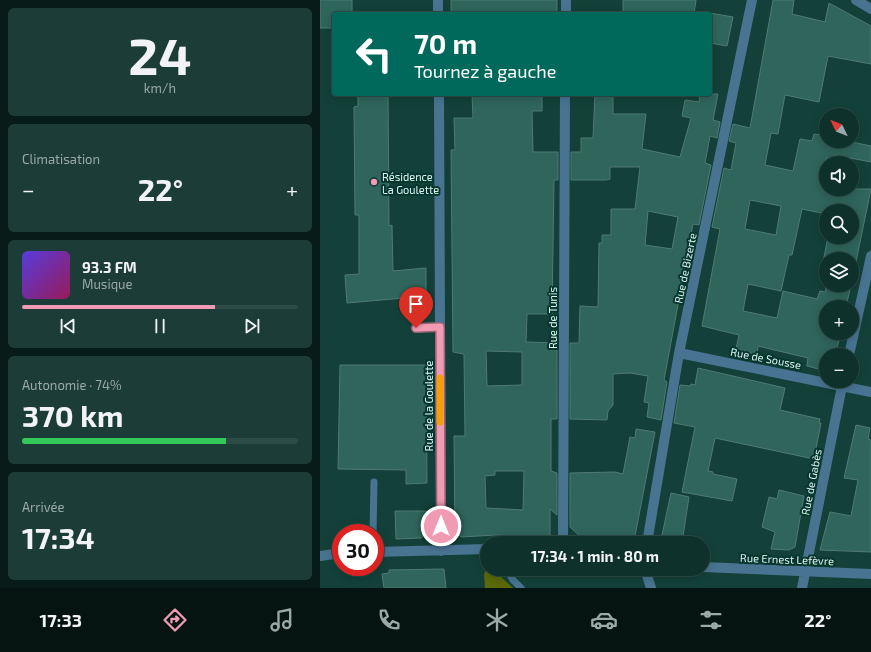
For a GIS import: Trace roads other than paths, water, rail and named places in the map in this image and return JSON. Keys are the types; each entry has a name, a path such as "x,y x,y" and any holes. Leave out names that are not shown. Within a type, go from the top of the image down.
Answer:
{"street":[{"path":"438,0 438,12"},
{"path":"566,0 566,12"},
{"name":"Rue de Bizerte","path":"649,536 679,353 752,0"},
{"path":"856,0 871,8"},
{"name":"Rue de la Goulette","path":"439,96 441,551"},
{"name":"Rue de Tunis","path":"563,536 565,96"},
{"path":"851,348 871,256"},
{"name":"Rue de Sousse","path":"679,353 819,379"},
{"name":"Rue de Gabès","path":"802,588 841,388"},
{"name":"Rue de Sousse","path":"858,388 871,392"},
{"path":"384,552 480,549"},
{"path":"320,556 332,554"},
{"name":"Rue Ernest Lefèvre","path":"710,567 871,574"},
{"path":"648,576 652,588"}],"lane":[{"path":"416,328 440,327"},
{"path":"373,524 374,482"},
{"path":"510,576 521,588"}],"place":[{"name":"Résidence La Goulette","path":"374,182"}]}
